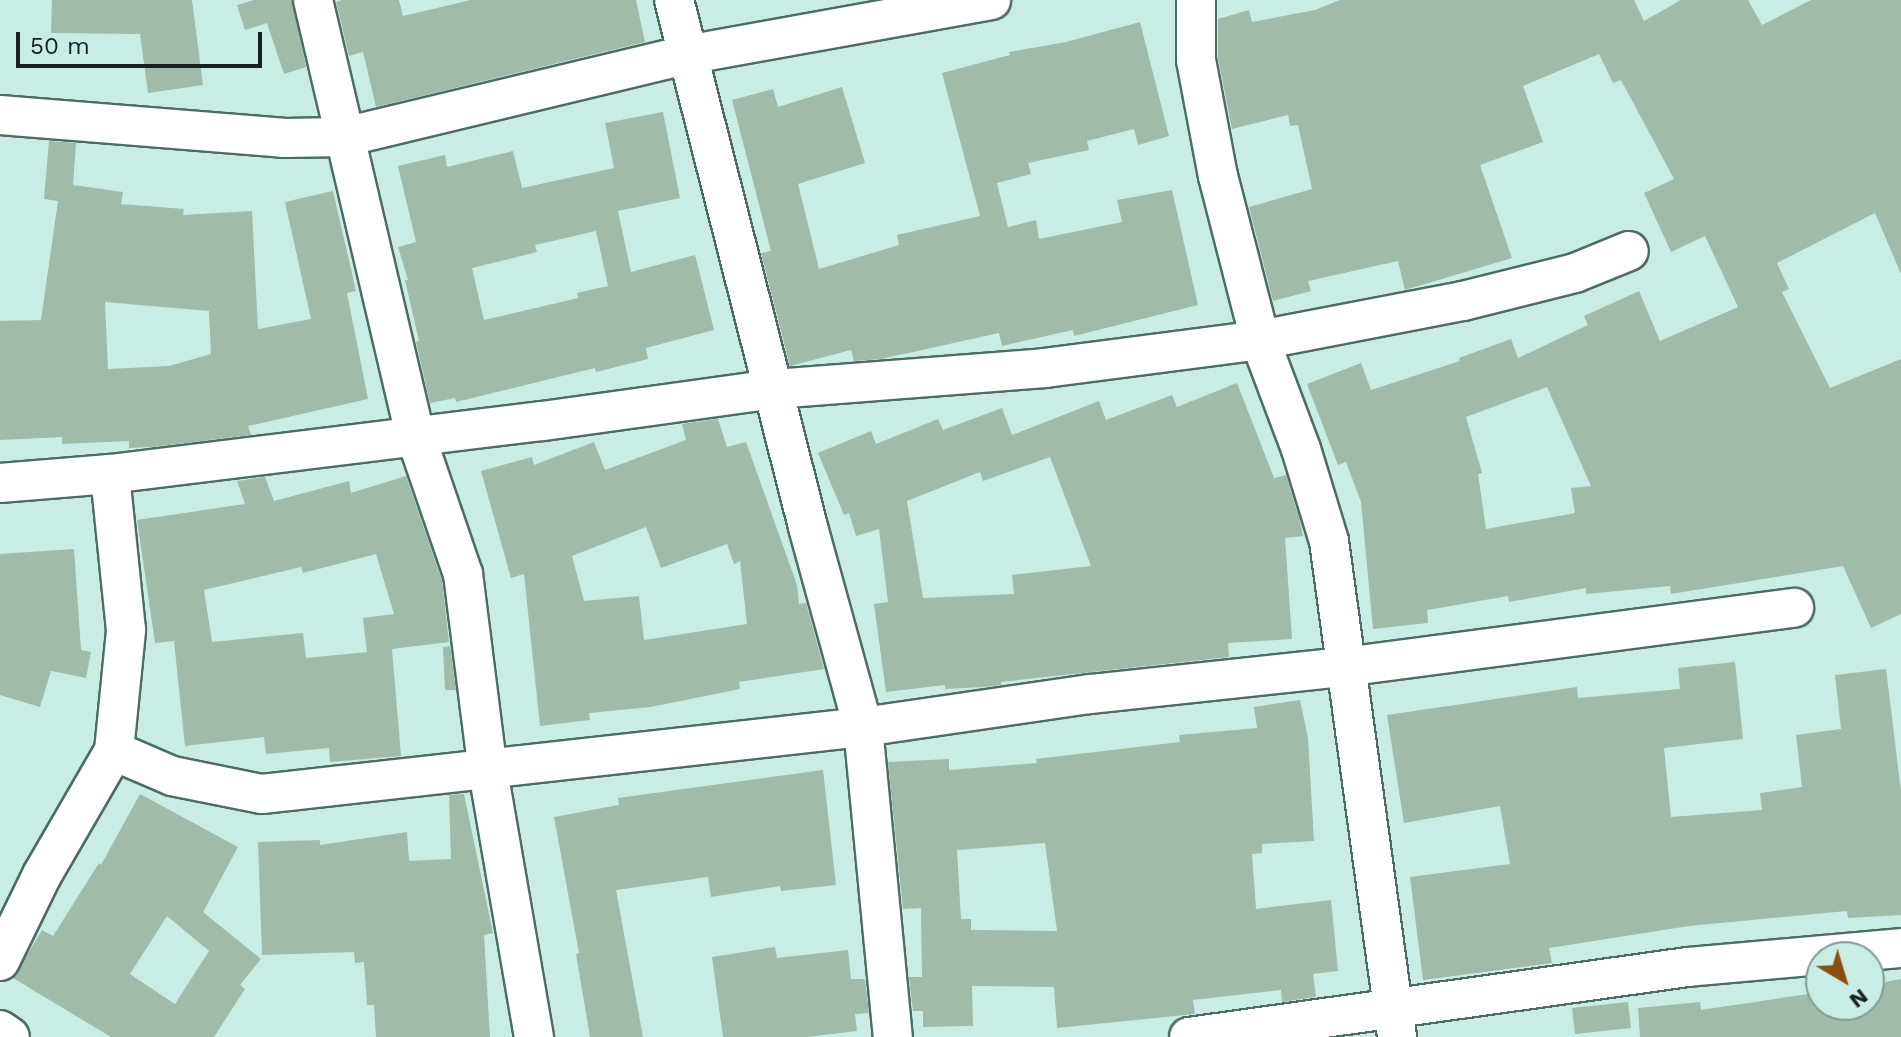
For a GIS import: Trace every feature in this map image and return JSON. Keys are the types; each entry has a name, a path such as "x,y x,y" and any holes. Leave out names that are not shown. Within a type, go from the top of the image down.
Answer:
{"street":[{"path":"313,0 415,434 463,574 488,771 534,1037"},
{"path":"674,0 863,727 893,1037"},
{"path":"0,115 283,138 344,137 686,55 991,0"},
{"path":"1196,0 1196,60 1215,161 1260,340 1301,449 1329,541 1344,667 1396,1023"},
{"path":"0,483 110,474 415,434 543,421 774,389 1045,368 1260,340 1463,301 1575,273 1629,251"},
{"path":"0,961 42,875 114,751 126,630 110,474"},
{"path":"114,751 172,776 262,794 863,727 1090,694 1344,667 1794,608"},
{"path":"1189,1037 1396,1023 1688,967 1901,948"},
{"path":"0,1030 10,1037"}],"building":[{"path":"52,0 192,0 203,85 148,93 140,34 51,33"},
{"path":"254,0 292,0 306,67 284,74 267,23 245,30 237,5"},
{"path":"399,0 403,16 471,0 636,0 645,42 376,107 363,52 349,56 336,2"},
{"path":"1340,0 1634,0 1644,21 1681,0 1748,0 1762,25 1811,0 1901,0 1901,274 1875,213 1777,263 1789,289 1782,292 1830,388 1901,359 1901,614 1871,628 1843,566 1671,594 1670,586 1586,594 1586,588 1509,602 1508,596 1427,610 1428,623 1373,629 1361,502 1346,462 1338,465 1307,384 1361,363 1371,390 1460,361 1459,358 1511,339 1518,358 1588,325 1584,316 1639,291 1660,341 1738,307 1705,236 1671,252 1644,193 1674,179 1621,80 1613,83 1599,54 1523,86 1543,142 1480,165 1512,258 1405,290 1398,261 1308,281 1311,291 1273,301 1249,207 1312,189 1298,125 1290,126 1288,115 1232,129 1218,58 1218,19 1249,10 1252,22 1315,10","holes":["1547,387 1591,486 1571,488 1575,513 1486,529 1478,474 1482,473 1466,417"]},
{"path":"1140,22 1169,136 1138,145 1134,129 1087,141 1089,150 1028,163 1031,174 997,183 1008,227 1036,220 1039,239 1122,222 1117,200 1172,190 1198,305 1074,336 1073,330 1002,346 999,333 881,359 854,361 851,350 790,366 761,253 771,251 732,100 773,89 778,107 842,87 865,163 798,184 819,269 899,245 897,235 980,216 942,73 1010,55 1009,52 1066,42"},
{"path":"663,112 680,198 618,211 631,272 695,255 714,330 646,348 648,359 596,372 595,368 456,402 455,398 430,403 416,342 419,341 405,280 408,280 398,247 416,242 398,166 445,155 447,167 513,151 522,188 614,168 605,123","holes":["596,231 608,286 577,293 578,298 484,320 472,268 537,252 535,245"]},
{"path":"49,141 76,143 73,185 123,192 121,204 184,209 183,215 252,211 258,329 311,319 285,202 333,191 356,291 347,293 368,399 248,426 251,435 152,447 129,448 129,441 62,444 62,437 0,440 0,321 41,320 58,201 44,199","holes":["105,302 209,311 211,354 169,366 108,369"]},
{"path":"1237,383 1274,478 1286,475 1303,536 1285,538 1292,639 1228,643 1229,657 1001,682 1001,685 983,687 945,689 945,685 886,692 874,604 888,602 879,529 856,536 849,513 844,515 818,453 871,431 876,444 938,419 943,430 1002,408 1012,435 1099,401 1106,420 1172,395 1177,407","holes":["1050,457 1091,566 1012,575 1014,594 923,598 907,501 980,472 983,481"]},
{"path":"718,419 727,447 746,442 797,585 799,604 806,603 824,669 739,682 740,689 651,707 589,713 590,720 540,726 524,574 511,578 481,471 532,457 534,465 594,442 605,470 686,440 682,424","holes":["646,527 661,568 727,544 734,564 740,561 747,624 644,640 639,596 584,601 572,556"]},
{"path":"406,476 442,581 449,642 392,649 401,756 330,762 329,748 266,754 264,737 185,746 174,641 155,643 137,520 245,504 237,481 265,477 274,501 349,481 351,493","holes":["376,554 394,614 363,618 367,652 306,658 303,633 212,642 204,590 301,567 303,573"]},
{"path":"74,549 81,650 91,652 86,678 51,671 40,707 0,695 0,554"},
{"path":"450,646 456,690 445,690 443,647"},
{"path":"1735,662 1743,739 1664,748 1671,817 1762,810 1760,793 1802,787 1796,735 1841,729 1835,675 1886,669 1901,791 1901,915 1848,918 1847,911 1689,926 1549,948 1552,963 1423,980 1410,877 1510,864 1500,806 1404,823 1387,715 1577,687 1578,698 1680,689 1678,668"},
{"path":"1300,700 1308,738 1314,841 1262,844 1262,853 1252,854 1256,909 1331,900 1338,971 1313,974 1316,997 1282,1002 1281,990 1193,1000 1195,1014 1057,1028 1054,987 972,986 973,1026 923,1027 923,1011 913,1011 909,977 922,977 921,908 903,909 888,762 949,759 949,770 1037,763 1036,759 1180,742 1179,735 1257,728 1254,707","holes":["1045,843 1057,931 971,930 971,919 961,919 957,850"]},
{"path":"823,770 836,885 781,891 780,886 711,897 708,877 616,890 643,1037 590,1037 576,954 579,953 554,817 619,805 618,798"},
{"path":"140,794 238,847 203,912 261,959 240,985 245,989 214,1037 111,1037 13,978 42,930 53,936 99,863 101,865","holes":["167,916 209,951 175,1004 130,974"]},
{"path":"464,794 493,933 484,935 490,1037 376,1037 374,1005 367,1005 364,962 355,963 354,952 262,955 258,842 320,840 320,845 407,832 409,861 451,859 449,795"},
{"path":"775,947 777,958 848,950 851,979 865,979 869,1013 855,1014 857,1031 807,1037 723,1037 712,957"},
{"path":"1901,979 1901,1037 1640,1037 1638,1008 1700,1002 1701,1010 1805,994 1805,1021 1885,1021 1885,982"},
{"path":"1628,1002 1631,1028 1575,1034 1572,1008"}]}
